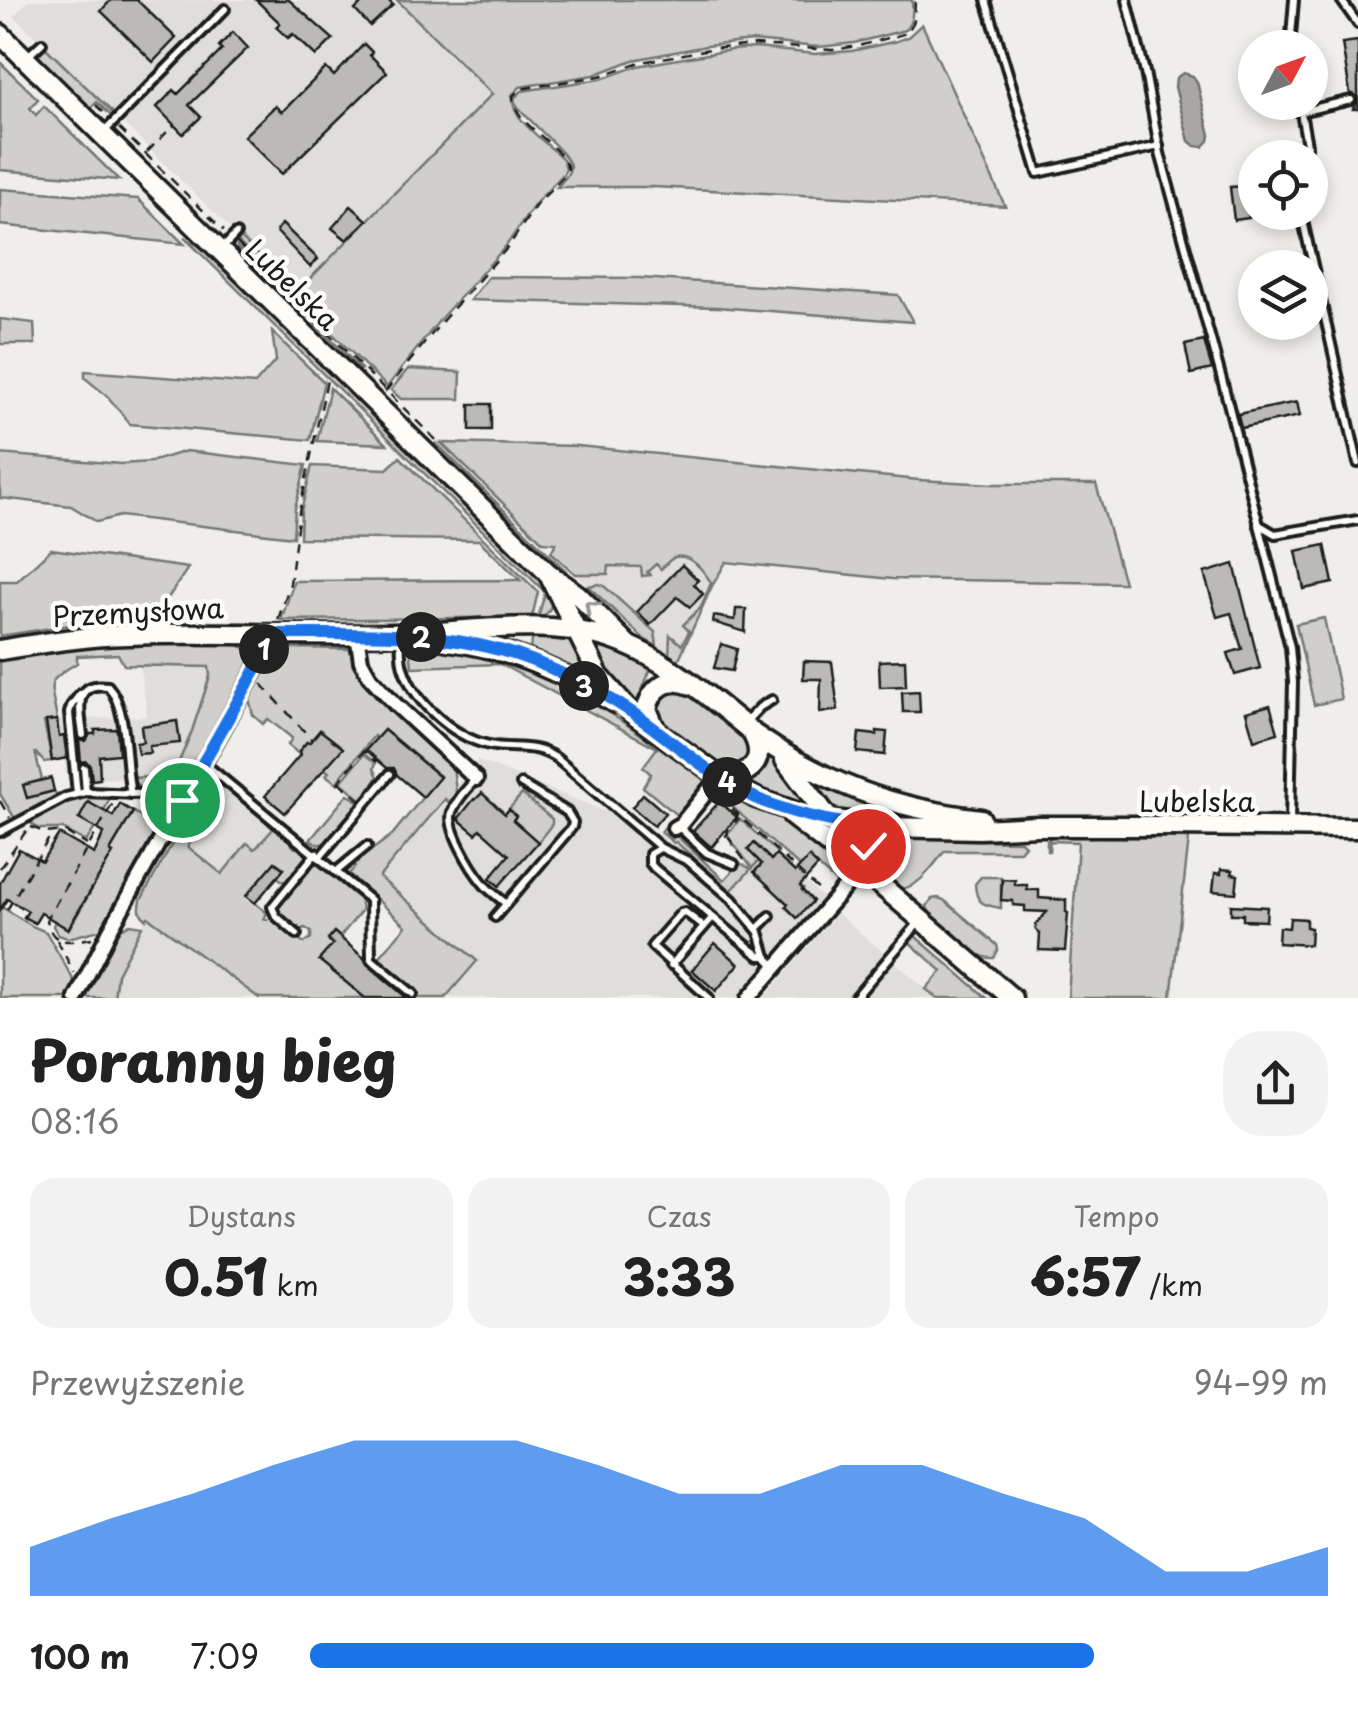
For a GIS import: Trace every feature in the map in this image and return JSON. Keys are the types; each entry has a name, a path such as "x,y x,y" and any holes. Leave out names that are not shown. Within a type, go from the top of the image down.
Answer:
{"main road":[{"name":"Lubelska","path":"0,34 229,241 548,572 629,646 663,663 778,752 856,790 910,808 1037,826"},
{"name":"Lubelska","path":"548,572 599,676 632,712 721,783 804,815 887,831 1037,826 1358,828"},
{"path":"540,627 557,608 558,594"},
{"name":"Przemysłowa","path":"0,650 122,635 272,628 399,634 540,627 604,637 629,646"},
{"name":"Przemysłowa","path":"399,634 474,644 526,658 632,712"},
{"path":"657,730 647,708 652,694 671,682 692,686"},
{"path":"721,783 755,764 758,746 747,728"},
{"path":"778,752 831,821 862,870"},
{"path":"772,804 862,870 1012,998"},
{"path":"862,870 871,841 887,831"}],"street":[{"path":"79,992 255,671 272,628"},
{"path":"357,634 361,661 370,678 476,779"},
{"path":"676,827 721,783"},
{"path":"749,998 771,962 862,870"}],"lane":[{"path":"986,0 1038,173 1159,146"},
{"path":"1127,0 1159,146 1290,647 1291,828"},
{"path":"1292,30 1294,0"},
{"path":"1342,0 1358,24"},
{"path":"108,129 225,9"},
{"path":"26,60 42,43"},
{"path":"1328,106 1352,100"},
{"path":"1304,230 1358,463"},
{"path":"1258,524 1275,534 1358,520"},
{"path":"1264,550 1275,534"},
{"path":"399,634 402,667 420,697 448,727 481,744 544,750 661,848 688,861 732,899 757,929 771,962"},
{"path":"81,793 69,713 74,700 96,685 108,686 116,698 131,794"},
{"path":"83,735 80,700 85,690"},
{"path":"747,728 753,713 772,700"},
{"path":"1,830 81,793 168,795 196,821 216,796 216,786 204,763"},
{"path":"204,763 370,900 371,958 413,994"},
{"path":"81,793 84,768"},
{"path":"297,934 276,916 272,907 390,774"},
{"path":"476,779 457,802 450,821 483,883 506,904"},
{"path":"495,918 572,827 566,812 521,784"},
{"path":"676,827 707,853 734,864"},
{"path":"337,872 367,846"},
{"path":"661,848 650,854 650,862 712,918 771,962"},
{"path":"704,928 681,912 652,946 710,998"},
{"path":"757,929 770,916"},
{"path":"672,965 712,918"},
{"path":"855,998 921,919"}],"path":[{"path":"386,391 566,174 565,159 513,104 513,96 520,89 600,76 637,62 734,46 818,50 858,46 908,32 914,21 915,0"},
{"path":"96,105 108,129 146,154 229,241 440,445"},
{"path":"146,154 174,125"},
{"path":"272,628 290,584 300,512 328,380"},
{"path":"257,678 312,740"},
{"path":"364,804 338,783 364,751 377,762"},
{"path":"721,783 722,800 832,902"},
{"path":"79,992 46,919 118,794"},
{"path":"0,800 11,819 40,832 64,832 88,846"},
{"path":"710,850 740,816"},
{"path":"0,868 30,826"},
{"path":"887,831 888,881"},
{"path":"7,910 52,832"},
{"path":"726,835 747,864"},
{"path":"56,938 76,940 109,932"}],"shaded area":[{"path":"29,0 397,0 493,94 296,293 14,16"},
{"path":"397,0 912,0 912,8 905,30 854,43 819,47 753,41 706,46 633,60 594,75 520,87 512,95 517,114 563,159 564,173 387,387 238,242 241,238 297,292 492,94"},
{"path":"922,24 1005,206 654,187 557,187 569,172 568,160 520,110 514,98 522,91 601,79 637,66 731,50 756,48 815,54 852,51 908,37"},
{"path":"45,47 113,113 111,116 97,102 89,110 40,62 39,55"},
{"path":"0,62 38,99 30,108 36,115 44,106 119,180 0,170"},
{"path":"1183,73 1197,82 1210,135 1203,147 1189,141 1175,87 1176,78"},
{"path":"0,189 138,199 184,244 0,225"},
{"path":"184,237 208,252 543,580 551,603 544,617 537,621 545,593 542,589"},
{"path":"237,247 362,370 329,345 239,257"},
{"path":"488,277 640,278 898,295 913,322 717,307 470,300"},
{"path":"0,319 34,323 35,344 0,344"},
{"path":"272,332 324,382 310,440 130,424 108,397 85,378 85,371 255,384 276,360"},
{"path":"408,369 461,372 460,399 401,399 391,390"},
{"path":"330,388 387,444 317,441"},
{"path":"436,443 567,572 555,566 433,447"},
{"path":"441,443 578,446 919,480 1096,484 1124,583 892,579 726,562 678,661 669,655 670,635 682,645 689,631 683,625 701,607 711,583 696,564 681,557 673,558 661,569 656,564 647,572 650,575 642,576 641,567 609,566 608,574 575,574 551,552 556,543 543,542"},
{"path":"186,451 306,465 295,508 293,537 120,516 97,522 71,506 0,498 0,454 121,464 150,462"},
{"path":"400,457 538,592 532,617 281,620 294,581 520,580 479,540 300,538 301,511 312,466 387,469"},
{"path":"557,543 726,562 678,661 656,647 654,632 604,586 588,586 551,552"},
{"path":"51,549 188,568 154,619 70,625 0,636 0,581 17,581"},
{"path":"599,584 655,632 657,646 644,639 588,586"},
{"path":"1324,618 1341,699 1314,705 1296,624"},
{"path":"499,620 530,623 149,626 98,628 0,642 35,633 141,624"},
{"path":"533,637 576,642 596,681 530,650"},
{"path":"236,643 250,652 242,681 183,779 171,788 140,789 132,778 173,776 192,731 210,676 209,667 124,665 118,654 77,656 77,663 52,685 57,720 44,722 52,761 44,762 35,752 42,780 24,786 27,798 54,791 58,797 20,818 14,817 0,794 0,660 75,647"},
{"path":"590,645 620,653 651,668 640,708 621,695"},
{"path":"286,648 349,649 365,677 453,765 456,792 451,804 445,799 379,877 477,961 445,998 411,998 415,993 377,960 406,926 349,874 353,864 392,835 440,776 384,730 377,738 374,736 336,783 323,768 342,748 320,730 306,742 300,755 288,745 292,738 268,719 263,724 253,715 249,698 277,653"},
{"path":"410,649 495,659 551,680 631,727 704,780 705,785 677,820 678,816 643,787 651,774 643,767 657,748 500,664 412,667"},
{"path":"206,665 210,676 173,776 67,780 64,759 52,761 44,721 147,716 140,666"},
{"path":"682,688 745,736 751,755 738,769 713,763 657,718 655,702 663,691"},
{"path":"767,751 815,808 747,784 763,768"},
{"path":"364,754 376,763 378,777 362,800 341,782"},
{"path":"478,760 604,811 613,801 656,838 661,832 686,851 731,891 764,856 770,860 776,855 826,901 740,998 445,998 477,961 378,877"},
{"path":"805,776 878,809 877,813 888,817 830,811"},
{"path":"222,783 274,828 255,850 247,844 222,874 187,847 195,833 182,826 192,811 199,813 209,801 209,790"},
{"path":"728,793 773,812 800,830 840,864 840,878 836,882 809,858 800,867 722,798"},
{"path":"348,794 360,803 326,842 310,840"},
{"path":"522,794 552,819 538,842 513,820 516,816 509,809"},
{"path":"78,798 110,798 104,811 79,819 95,828 86,842 63,829 39,829 28,821 59,804"},
{"path":"141,799 165,804 166,814 100,930 68,938 58,935 53,926 55,921 69,929 113,853 99,845 101,837 114,844 133,812 147,819 153,808"},
{"path":"254,809 308,857 286,883 277,877 284,868 275,862 247,896 267,913 264,919 272,917 304,943 311,938 311,932 305,928 298,931 280,915 278,907 313,863 360,898 362,910 340,937 334,932 328,939 333,944 320,960 365,998 259,998 142,915 141,900 182,826 195,833 188,847 222,874 247,843 255,849 273,829"},
{"path":"740,819 778,853 770,861 764,856 752,868 727,835"},
{"path":"664,828 672,839 679,838 724,880 740,863 751,869 731,891 661,832"},
{"path":"893,833 1021,841 1025,845 1020,851 945,851 920,880 901,889 889,881"},
{"path":"1052,836 1189,838 1171,998 1068,998 1078,842 1050,841 1047,851 1047,841"},
{"path":"981,877 1001,877 1001,908 979,900 975,884"},
{"path":"938,898 997,945 994,958 975,953 944,931 927,906"},
{"path":"0,906 46,932 74,981 68,998 0,998"},
{"path":"837,913 937,998 764,998"},
{"path":"147,916 259,998 105,998"},
{"path":"130,924 142,926 117,974 114,998 82,998 118,931"},
{"path":"912,936 987,998 937,998 926,989 942,971 908,941"}],"building":[{"path":"111,0 137,0 176,38 153,62 101,11"},
{"path":"256,0 289,0 333,39 316,56 293,34 288,38 276,27 280,23"},
{"path":"365,0 388,0 393,5 370,26 355,10"},
{"path":"233,32 248,48 189,105 201,117 183,134 157,107 174,90 178,94 222,50 219,46"},
{"path":"1358,41 1358,99 1350,93 1342,43"},
{"path":"364,44 387,72 282,174 244,136 275,106 282,112 326,68 334,76"},
{"path":"1238,186 1238,219 1234,220 1230,187"},
{"path":"351,206 367,220 347,240 332,228"},
{"path":"282,224 318,259 310,267 276,231"},
{"path":"1204,341 1212,369 1191,374 1185,345"},
{"path":"1297,402 1300,416 1241,428 1238,414"},
{"path":"470,404 491,404 491,430 470,430"},
{"path":"1325,545 1333,583 1304,589 1296,551"},
{"path":"1234,564 1260,668 1235,675 1228,653 1242,649 1231,613 1217,617 1204,573"},
{"path":"682,565 698,580 694,584 703,594 690,607 677,597 650,625 637,612"},
{"path":"736,609 746,609 745,632 713,622 714,616 735,620"},
{"path":"721,644 737,649 732,671 714,668"},
{"path":"905,660 906,686 880,687 879,661"},
{"path":"804,661 832,662 838,710 820,713 821,679 803,679"},
{"path":"919,691 920,712 903,712 902,692"},
{"path":"1270,705 1278,733 1254,740 1246,712"},
{"path":"57,720 67,758 52,761 46,721"},
{"path":"177,721 180,743 149,746 150,753 138,754 136,743 143,742 141,726"},
{"path":"117,729 119,754 99,756 100,779 92,780 90,765 81,762 79,740 86,741 95,730"},
{"path":"320,730 343,748 285,813 265,796"},
{"path":"384,730 440,777 423,797 394,768 387,768 366,750"},
{"path":"877,731 887,732 885,755 857,752 859,733 877,735"},
{"path":"51,778 54,791 27,798 23,785"},
{"path":"482,793 505,814 509,809 516,816 513,820 538,842 499,886 490,878 509,855 480,829 476,834 458,819"},
{"path":"643,794 665,813 654,826 632,807"},
{"path":"88,802 113,816 120,804 133,812 68,929 41,913 35,923 24,917 28,911 7,899 0,910 0,883 19,849 42,861 59,834 94,854 104,833 79,819"},
{"path":"719,802 737,817 711,847 693,831"},
{"path":"754,843 771,860 776,855 795,872 809,857 818,866 800,886 813,901 797,918 754,872 762,864 748,850"},
{"path":"275,862 284,869 255,903 246,896"},
{"path":"1221,869 1233,870 1232,874 1238,875 1236,893 1213,891 1215,873 1221,874"},
{"path":"1002,879 1027,885 1027,890 1039,890 1039,898 1066,900 1065,951 1039,950 1036,924 1047,912 1025,911 1025,906 1001,900"},
{"path":"1231,905 1267,907 1266,921 1243,920 1243,914 1231,914"},
{"path":"1290,918 1306,919 1306,927 1311,928 1310,945 1278,943 1279,927 1289,928"},
{"path":"334,932 407,998 365,998 319,960 333,944 328,940"},
{"path":"715,943 739,964 716,991 692,970"}],"route":[{"path":"182,800 255,671 265,646 265,634 399,634 486,646 542,664 632,712 748,794 818,819 882,828 868,846"}]}
